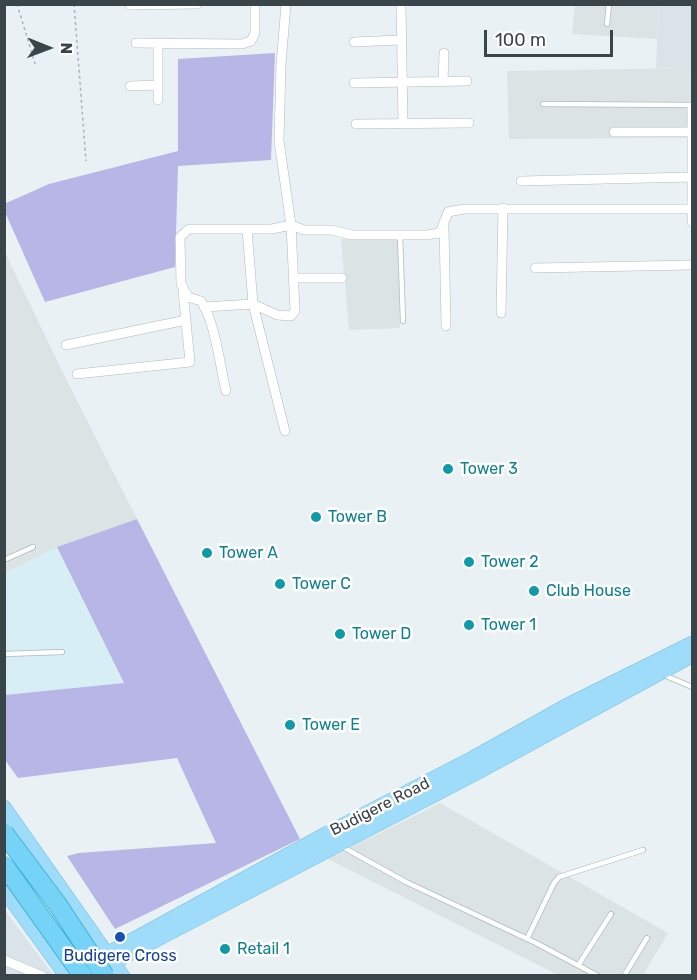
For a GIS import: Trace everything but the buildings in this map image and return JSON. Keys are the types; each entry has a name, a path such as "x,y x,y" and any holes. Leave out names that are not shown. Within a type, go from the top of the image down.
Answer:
{"highway":[{"path":"4,833 57,905 112,967"},
{"path":"4,865 83,975"}],"main road":[{"name":"Budigere Road","path":"70,975 112,967 327,834 474,758 569,705 693,644"},
{"name":"Budigere Road","path":"93,975 112,967 693,656"},
{"path":"4,808 112,967"},
{"path":"4,889 70,975"}],"street":[{"path":"130,5 197,4"},
{"path":"136,43 242,44 251,41 255,33 255,4"},
{"path":"204,307 252,303 277,315 291,316 295,311 291,225 279,141 281,65 286,4"},
{"path":"400,4 403,124"},
{"path":"354,42 401,40"},
{"path":"158,44 158,100"},
{"path":"443,81 444,53"},
{"path":"354,83 467,81"},
{"path":"130,86 158,85"},
{"path":"693,106 693,222"},
{"path":"356,124 469,123"},
{"path":"614,132 692,132"},
{"path":"521,181 692,177"},
{"path":"77,374 190,362 179,248 180,237 189,229 272,229 291,225 304,230 331,230 352,235 438,234 442,231 446,215 452,211 503,208 692,209"},
{"path":"501,313 503,208"},
{"path":"444,224 446,326"},
{"path":"247,229 252,303 285,431"},
{"path":"535,268 693,265"},
{"path":"295,278 342,278"},
{"path":"183,292 188,297 201,301 210,320 226,391"},
{"path":"66,345 186,320"},
{"path":"4,960 42,975"}],"lane":[{"path":"607,24 609,4"},
{"path":"543,104 693,106"},
{"path":"400,235 404,321"},
{"path":"4,560 33,547"},
{"path":"4,654 62,652"},
{"path":"658,673 693,687"},
{"path":"338,845 406,882 598,975"},
{"path":"527,939 554,883 560,877 643,850"},
{"path":"579,964 611,914"},
{"path":"624,975 647,938"}],"path":[{"path":"17,4 36,67"},
{"path":"74,4 86,161"}],"shaded area":[{"path":"575,5 659,5 657,39 572,34"},
{"path":"659,5 692,5 692,138 688,138 690,68 656,68"},
{"path":"275,53 271,160 178,166 175,267 45,302 5,212 4,204 49,184 178,151 178,59"},
{"path":"690,68 688,138 509,139 507,71"},
{"path":"341,239 398,239 400,328 349,330"},
{"path":"4,250 137,519 57,547 5,573"},
{"path":"137,519 300,839 115,929 67,856 79,853 216,843 177,758 18,778 5,760 5,695 124,683 57,547"},
{"path":"57,547 124,684 5,695 5,573"},
{"path":"440,803 668,933 643,975 558,975 328,859"},
{"path":"4,909 51,972 53,975 5,975"}],"place":[{"name":"Tower 3","path":"448,469"},
{"name":"Tower B","path":"316,517"},
{"name":"Tower A","path":"207,553"},
{"name":"Tower 2","path":"469,562"},
{"name":"Tower C","path":"280,584"},
{"name":"Club House","path":"534,591"},
{"name":"Tower 1","path":"469,625"},
{"name":"Tower D","path":"340,634"},
{"name":"Tower E","path":"290,725"},
{"name":"Budigere Cross","path":"120,937"},
{"name":"Retail 1","path":"225,949"}]}
